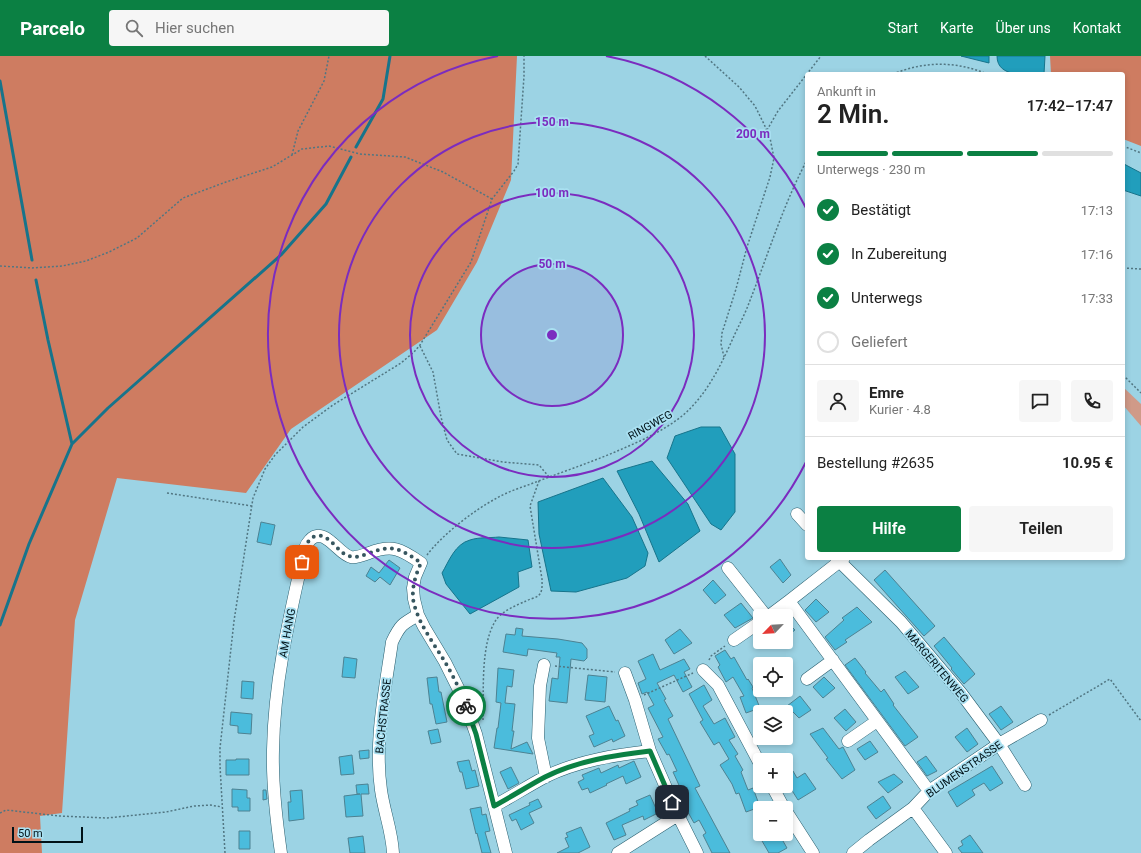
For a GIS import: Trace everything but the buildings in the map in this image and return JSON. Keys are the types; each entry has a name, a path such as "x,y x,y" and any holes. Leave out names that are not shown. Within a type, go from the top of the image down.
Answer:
{"street":[{"path":"797,514 805,523"},
{"name":"AM HANG","path":"281,853 274,798 274,724 289,618 305,548 310,539 316,536 330,541 345,555 351,557 357,557 386,548 400,550 421,563"},
{"path":"777,609 838,560"},
{"name":"MARGERITENWEG","path":"840,560 901,622 961,693 999,744 1025,785"},
{"path":"421,563 415,577 413,588 418,614 464,700 476,734 506,853"},
{"path":"728,568 761,609"},
{"path":"789,601 929,791"},
{"name":"BACHSTRASSE","path":"393,853 390,829 381,791 378,740 392,642 398,629 418,614"},
{"path":"734,640 753,627"},
{"path":"806,679 833,660"},
{"path":"544,665 540,686 538,738 546,777"},
{"path":"703,670 718,685 754,753"},
{"path":"624,673 635,700 650,751 678,815 697,853"},
{"name":"BLUMENSTRASSE","path":"853,853 913,808 929,791 999,744 1041,720"},
{"path":"848,741 877,721"},
{"path":"494,806 546,777 570,767 622,754 650,751"},
{"path":"913,808 946,853"},
{"path":"618,853 678,815"},
{"path":"793,822 813,853"}],"path":[{"path":"292,155 298,131 324,81 328,56"},
{"path":"225,853 220,748 234,621 253,498 265,469 275,455 303,428 333,405 401,363 414,352 420,345 471,262 492,198 518,164 524,56"},
{"path":"705,56 739,87 755,106 767,130 774,151 770,177 747,247 722,333 721,344 724,358"},
{"path":"808,72 821,56"},
{"path":"898,72 912,67 939,64 973,68 983,72"},
{"path":"767,130 778,111 805,76"},
{"path":"0,266 32,268 62,266 86,261 109,252 137,238 183,198 272,167 302,149 329,146 360,154 405,157 443,172 492,198"},
{"path":"1125,147 1141,153"},
{"name":"RINGWEG","path":"421,563 433,547 450,532 497,497 632,445 655,434 682,416 706,390 724,358 748,304 789,197 805,164"},
{"path":"1125,268 1141,269"},
{"path":"420,345 433,372 441,417 447,440 457,454 503,462 539,465 549,477"},
{"path":"1125,378 1141,393"},
{"path":"483,724 484,663 491,628 497,618 514,606 538,596 542,590 542,579 530,506 539,481"},
{"path":"167,493 252,506"},
{"path":"635,700 690,673 703,670 711,656 734,640"},
{"path":"544,665 624,673"},
{"path":"1041,720 1110,679 1141,722"},
{"path":"0,813 6,810 59,816 107,818 166,812 194,806 210,805 222,807"}],"shaded area":[{"path":"0,56 517,56 511,180 477,262 437,330 291,429 246,493 117,478 75,620 62,813 40,816 42,853 0,853"},
{"path":"1050,56 1141,56 1141,146 1125,140 1125,72 1051,72"},
{"path":"1125,389 1141,404 1141,426 1125,407"}],"water":[{"path":"961,56 989,56 989,63"},
{"path":"997,56 1045,56 1044,72 1008,72 1002,69 998,63"},
{"path":"1125,165 1141,173 1141,196 1125,191"},
{"path":"701,427 720,427 735,454 735,512 721,530 711,524 667,458 675,436"},
{"path":"652,461 688,504 700,531 659,562 639,514 617,471"},
{"path":"603,478 632,517 648,553 645,566 627,578 576,592 551,591 539,534 538,502"},
{"path":"499,537 528,540 532,567 518,572 519,587 470,614 446,584 442,573 456,549 460,545 477,538"}],"waterway":[{"path":"356,147 383,99 390,56"},
{"path":"0,81 32,260"},
{"path":"72,444 108,408 281,255 326,204 351,157"},
{"path":"0,625 29,544 72,444 36,280"}],"way so far":[{"path":"302,562 305,548 310,539 316,536 330,541 345,555 351,557 357,557 386,548 400,550 421,563 415,577 413,588 418,614 445,662 466,706"}],"route":[{"path":"466,706 476,734 494,806 546,777 570,767 622,754 650,751 672,802"}]}
